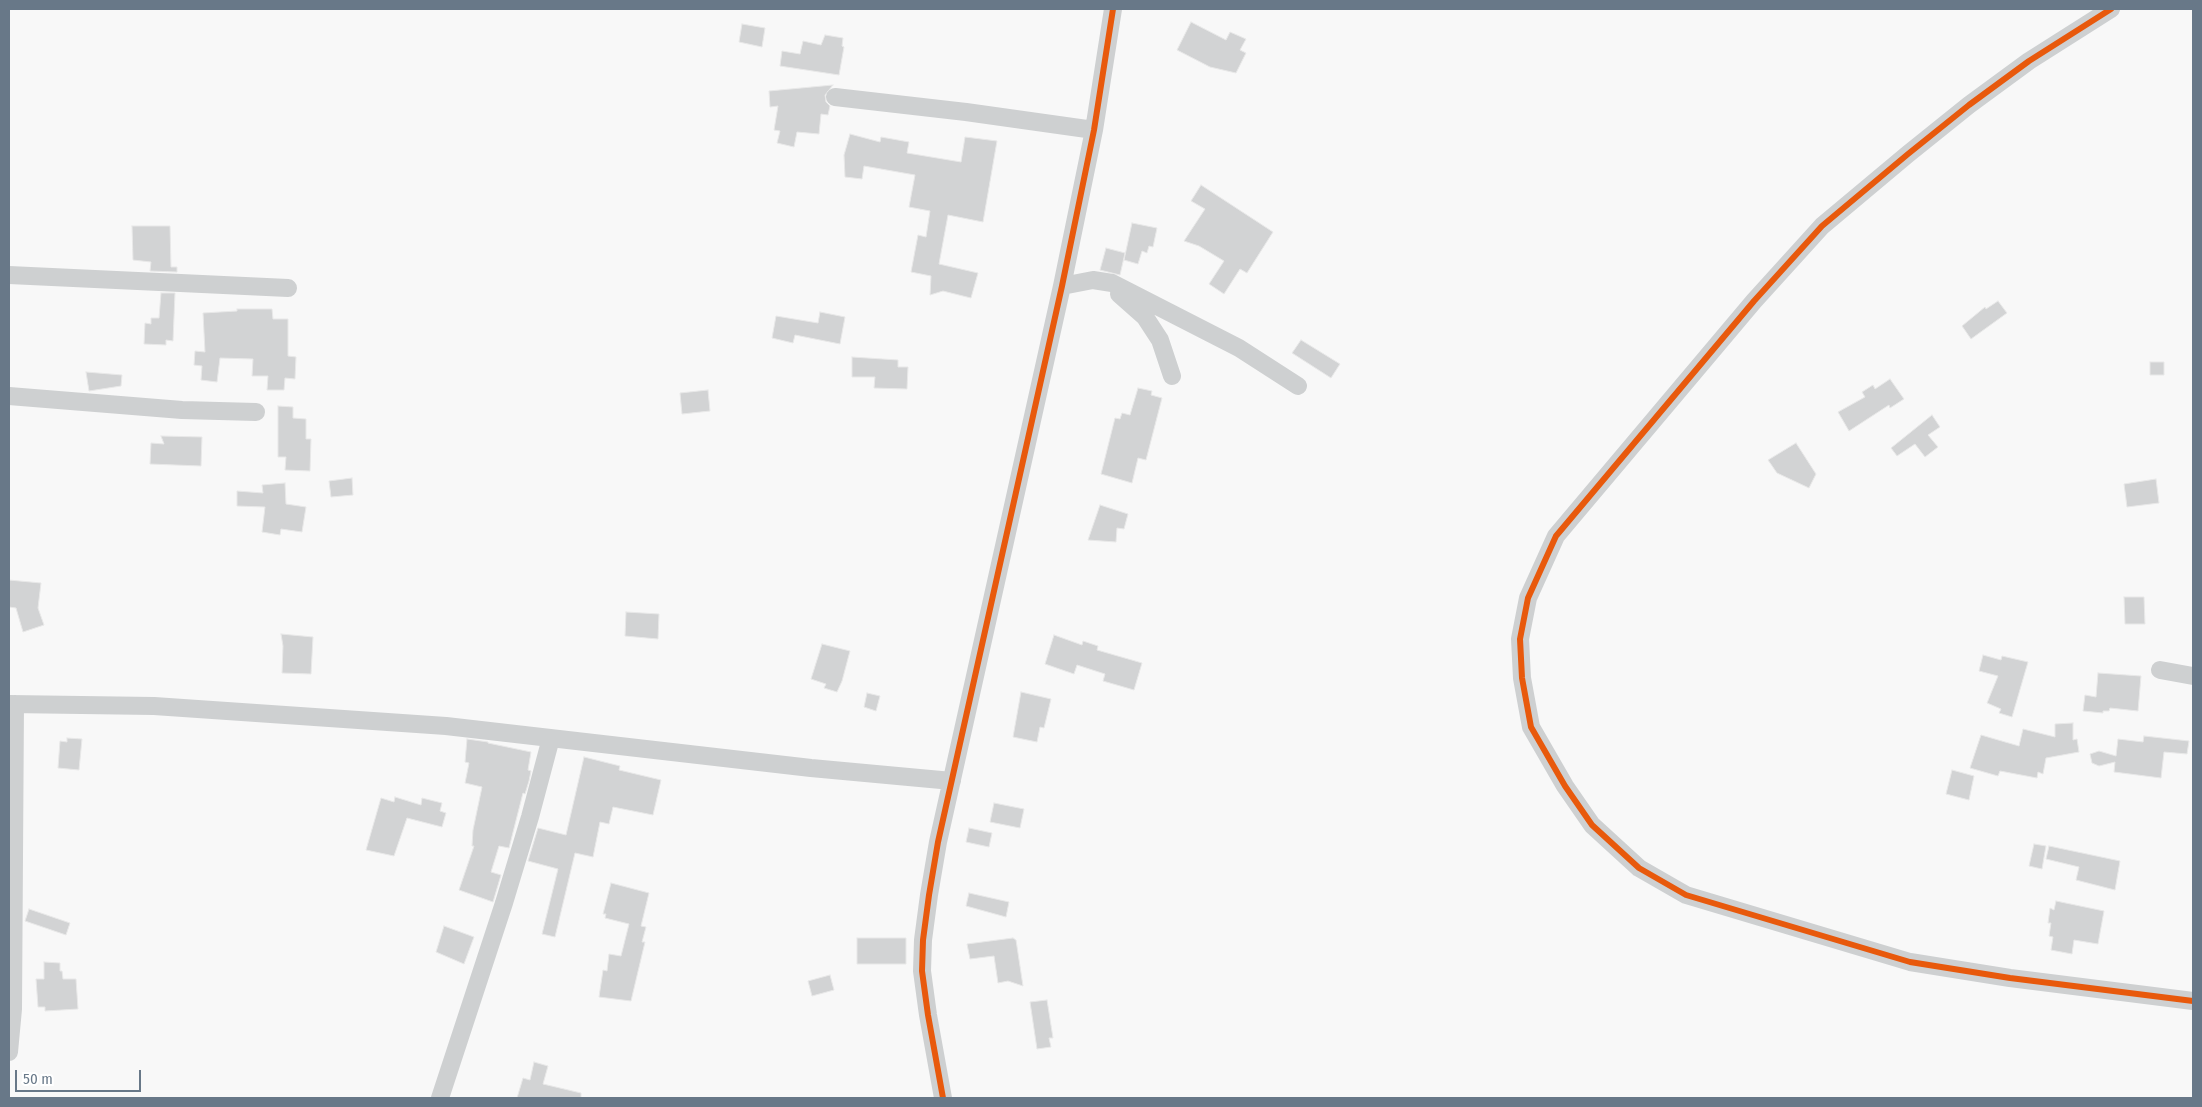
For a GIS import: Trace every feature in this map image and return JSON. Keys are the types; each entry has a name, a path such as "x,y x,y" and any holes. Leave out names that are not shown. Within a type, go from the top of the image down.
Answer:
{"street":[{"path":"943,1098 922,971 923,940 929,895 952,781 1062,286 1094,130 1112,9"},
{"path":"2111,9 2029,61 1969,105 1908,154 1822,226 1754,300 1556,536 1528,598 1520,639 1522,678 1531,727 1565,786 1592,825 1639,868 1686,895 1910,962 2010,978 2193,1002"},
{"path":"835,97 966,112 1094,130"},
{"path":"9,275 288,288"},
{"path":"1062,286 1093,280 1112,283 1239,348 1298,386"},
{"path":"1093,280 1112,288 1145,317 1160,340 1172,376"},
{"path":"9,396 182,410 256,412"},
{"path":"2160,670 2193,676"},
{"path":"9,1052 13,1009 12,704 154,706 446,726 801,767 952,781"},
{"path":"440,1098 506,895 530,817 551,738"}],"building":[{"path":"1191,22 1226,40 1230,32 1246,39 1240,50 1246,53 1236,73 1210,67 1177,50"},
{"path":"742,24 765,28 762,47 739,42"},
{"path":"825,35 843,38 842,46 844,47 839,75 780,66 782,51 800,54 803,41 821,45"},
{"path":"833,85 825,95 826,102 830,106 828,115 821,114 819,134 797,132 794,147 777,143 780,131 774,130 778,106 770,107 769,91"},
{"path":"850,134 880,142 881,137 909,142 907,153 961,162 965,137 997,141 983,222 948,215 939,264 978,273 971,298 943,291 930,295 931,276 911,272 918,235 926,237 930,211 909,207 915,175 864,166 862,179 845,177 844,155"},
{"path":"1201,185 1273,232 1247,273 1240,269 1224,294 1209,284 1224,261 1199,246 1184,241 1205,209 1191,201"},
{"path":"1132,223 1157,228 1153,247 1149,246 1147,253 1142,251 1138,264 1124,260"},
{"path":"132,226 170,226 171,267 177,267 177,272 150,271 151,262 133,260"},
{"path":"1106,248 1125,253 1120,275 1100,270"},
{"path":"161,293 175,293 173,341 166,340 166,345 144,344 145,323 151,324 151,318 159,318"},
{"path":"1998,301 2007,313 1971,339 1962,326 1985,307 1986,309"},
{"path":"237,309 272,309 273,319 288,319 288,356 296,357 295,379 285,378 284,390 267,390 268,376 252,376 253,359 220,358 217,382 201,380 202,366 194,365 195,351 205,352 203,313 237,311"},
{"path":"820,312 845,317 840,344 795,335 793,343 772,338 776,316 818,323"},
{"path":"1301,340 1340,364 1331,378 1292,353"},
{"path":"852,357 898,360 898,367 908,367 907,389 874,388 875,377 852,377"},
{"path":"2150,362 2164,362 2164,375 2150,375"},
{"path":"86,372 122,375 121,386 89,391"},
{"path":"1890,379 1904,399 1890,408 1889,405 1849,431 1838,412 1865,397 1862,392 1873,385 1875,389"},
{"path":"1138,388 1152,391 1151,395 1162,398 1146,460 1138,458 1132,483 1101,474 1115,418 1120,419 1122,413 1130,415"},
{"path":"708,390 710,411 682,414 680,393"},
{"path":"278,406 293,407 293,418 306,419 306,439 311,439 310,471 285,470 286,457 278,457"},
{"path":"1932,415 1940,427 1928,435 1938,447 1925,457 1915,444 1897,456 1891,448"},
{"path":"161,436 202,437 201,466 150,464 151,443 164,444"},
{"path":"1796,443 1816,474 1809,488 1777,473 1768,460"},
{"path":"352,478 353,495 331,497 329,481"},
{"path":"2156,479 2159,503 2127,507 2124,484"},
{"path":"285,483 286,504 306,507 302,532 281,529 280,535 262,532 265,507 237,506 237,491 263,493 262,485"},
{"path":"1100,505 1128,514 1124,529 1117,528 1116,542 1088,540"},
{"path":"9,580 41,583 38,608 44,625 23,632 16,608 9,607"},
{"path":"2124,597 2144,597 2145,624 2125,624"},
{"path":"626,612 659,614 658,639 625,636"},
{"path":"281,634 313,637 311,674 282,673 283,646"},
{"path":"1054,635 1082,645 1083,641 1098,646 1097,650 1142,663 1134,690 1103,681 1105,674 1077,665 1074,674 1045,664"},
{"path":"822,644 850,651 837,692 824,688 826,684 811,679"},
{"path":"1983,655 2001,660 2002,656 2028,662 2012,717 1999,713 2001,709 1987,703 1998,676 1979,671"},
{"path":"2098,673 2141,676 2138,711 2110,708 2109,711 2103,711 2103,713 2083,711 2085,695 2096,697"},
{"path":"1021,692 1051,699 1044,728 1040,727 1037,742 1013,737"},
{"path":"867,693 880,696 876,711 864,707"},
{"path":"2073,723 2073,740 2077,739 2079,752 2046,758 2043,774 2038,772 2037,778 2000,771 1998,776 1970,768 1981,735 2019,746 2023,729 2055,737 2055,724"},
{"path":"2144,736 2189,741 2187,754 2164,752 2161,778 2114,772 2115,762 2099,766 2092,763 2090,754 2099,751 2116,756 2118,739 2143,742"},
{"path":"67,738 82,739 79,770 58,768 60,741 67,742"},
{"path":"467,739 531,752 528,770 531,771 529,781 525,794 523,793 509,848 499,846 491,872 501,875 493,902 459,890 474,846 472,846 473,830 482,787 465,783 469,763 465,762"},
{"path":"584,757 620,766 619,770 661,780 653,815 613,807 609,824 600,822 593,857 575,853 555,937 542,934 558,869 528,861 538,828 566,835"},
{"path":"1952,770 1974,776 1969,800 1946,794"},
{"path":"395,797 421,805 422,798 442,803 440,811 446,813 442,827 407,818 394,856 366,850 381,798 394,802"},
{"path":"994,803 1024,809 1020,828 990,822"},
{"path":"969,828 992,833 989,847 966,842"},
{"path":"2034,844 2046,846 2042,869 2029,866"},
{"path":"2049,846 2120,861 2115,890 2076,880 2079,867 2046,859"},
{"path":"611,883 649,893 641,926 646,927 642,942 645,942 631,1001 599,997 603,970 607,971 609,954 621,956 629,924 605,918 606,914 603,914"},
{"path":"969,893 1009,902 1006,917 966,906"},
{"path":"2056,901 2104,911 2098,944 2074,940 2072,954 2051,950 2053,937 2049,936 2051,923 2048,923 2050,908 2054,910"},
{"path":"29,909 70,923 66,935 25,921"},
{"path":"444,926 474,937 464,964 436,952"},
{"path":"857,938 906,938 906,964 857,964"},
{"path":"1013,938 1016,940 1023,986 1008,981 998,983 994,956 970,959 967,944"},
{"path":"44,962 60,963 63,979 76,979 78,1009 45,1011 45,1007 38,1007 36,979 44,979"},
{"path":"830,975 834,990 812,996 808,981"},
{"path":"1047,1000 1053,1038 1049,1038 1051,1047 1037,1049 1030,1002"},
{"path":"534,1062 548,1066 543,1084 581,1093 581,1098 517,1098 523,1078 530,1080"}],"cycle path":[{"path":"943,1098 922,971 923,940 929,895 938,842 1062,286 1094,130 1113,9"},
{"path":"2111,9 2029,61 1969,105 1908,154 1822,226 1754,301 1556,536 1528,598 1520,639 1522,678 1531,727 1565,786 1592,825 1639,868 1686,895 1910,962 2010,978 2193,1001"}]}
